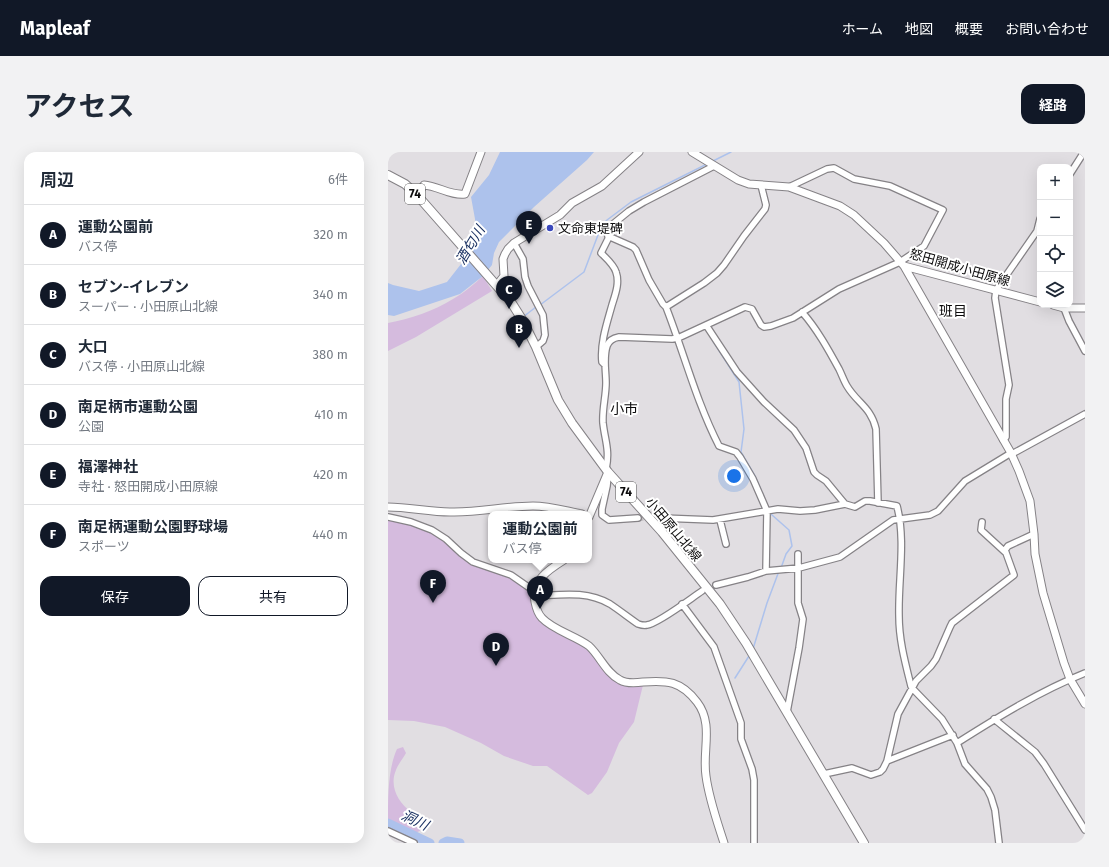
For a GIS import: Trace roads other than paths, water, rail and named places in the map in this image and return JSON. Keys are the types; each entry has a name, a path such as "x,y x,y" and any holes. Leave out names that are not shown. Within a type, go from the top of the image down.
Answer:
{"main road":[{"name":"小田原山北線","path":"388,175 405,184 417,195 511,302 522,318 562,406 583,440 607,470 662,532 720,604 751,652 864,843"}],"street":[{"path":"417,195 424,184 457,194 465,194 481,152"},
{"path":"497,285 504,276 505,254 514,243 560,215 572,203 602,186 639,152"},
{"name":"怒田開成小田原線","path":"692,152 738,180 749,184 789,187 840,206 854,215 884,243 902,264 1037,301"},
{"path":"1073,169 1084,152"},
{"path":"605,365 602,362 604,340 618,283 615,269 601,253 608,236 609,229 629,211 644,202 714,166"},
{"path":"638,518 609,520 604,518 602,515 607,486 608,457 603,421 607,345 614,338 678,338 745,307 752,309 761,325 767,327 777,324 802,312 839,289 902,264 924,246 943,210 890,186 854,179 834,168 789,187"},
{"path":"666,307 704,282 724,265 765,209 766,205 760,185"},
{"path":"1003,440 1006,437 1006,399 1009,385 995,298 996,290 1037,231"},
{"path":"608,236 633,247 636,250 649,280 666,307 678,338 695,391 719,446 736,452 753,479 766,511 766,571"},
{"path":"514,243 523,259 525,277 528,286 544,321 545,335 543,341 536,347"},
{"path":"902,264 1011,453 1030,502 1038,571 1060,650 1070,679 1085,704"},
{"path":"1064,308 1069,321 1085,351"},
{"path":"1073,308 1085,308"},
{"path":"802,312 814,327 853,395 869,410 874,419 876,429 878,503"},
{"path":"706,325 737,372 764,402 794,430 806,448 814,472 826,481 845,504"},
{"path":"716,585 766,571 799,568 840,557 892,520 930,515 938,511 964,481 1011,453 1085,414"},
{"path":"591,511 607,470"},
{"path":"662,518 720,520 778,509 800,511 815,510 845,504 855,507 866,502 897,506 901,554 899,608 900,636 912,688 942,719 957,743 964,764 987,789 995,810 999,843"},
{"path":"388,507 474,512 499,508 533,506 568,511"},
{"path":"388,517 411,522 432,530 442,536 460,553 473,562 511,575 534,594 583,594 598,598 610,604 638,624 642,625 648,625 658,621 702,590"},
{"path":"720,520 726,544"},
{"path":"824,774 852,768 871,774 876,774 883,769 887,762 898,714 916,681 936,659 952,623 1014,575 1005,552 981,530 982,522"},
{"path":"1005,552 1008,546 1034,534"},
{"path":"787,712 800,648 803,619 798,603 798,554"},
{"path":"560,563 542,577 537,583 534,594 536,609 542,618 588,646 619,680 635,683 663,681 679,685 697,701 704,712 707,728 706,776 724,843"},
{"path":"682,604 714,647 741,724 741,739 752,769 754,780 754,843"},
{"path":"957,743 994,719 1070,679 1085,673"},
{"path":"994,719 1035,752 1085,830"},
{"path":"887,762 953,735"},
{"path":"388,831 414,843"}],"water":[{"path":"500,152 594,152 534,207 499,242 494,253 492,265 483,276 460,294 394,316 388,315 388,283 419,291 447,282 479,241 471,197 489,175"}],"waterway":[{"path":"713,161 731,152"},
{"path":"540,305 584,272 601,227 607,220 631,202 707,164"},
{"path":"523,317 536,307"},
{"path":"512,325 519,320"},
{"path":"713,341 739,382 744,429 741,452 755,476 764,497"},
{"path":"770,511 772,515 789,530 792,546 786,554 781,568"},
{"path":"753,649 767,603 779,571"},
{"path":"735,678 749,656"},
{"name":"洞川","path":"388,823 430,843"},
{"name":"洞川","path":"443,843 447,841 460,843"}],"tunnel":[{"path":"638,518 662,518"}],"place":[{"name":"文命東堤碑","path":"550,228"},
{"name":"福澤神社","path":"529,244"},
{"name":"大口","path":"509,309"},
{"name":"セブン-イレブン","path":"519,348"},
{"name":"南足柄運動公園野球場","path":"433,603"},
{"name":"運動公園前","path":"540,609"},
{"name":"南足柄市運動公園","path":"496,666"}],"district":[{"name":"班目","path":"953,311"},
{"name":"小市","path":"624,409"}],"water label":[{"name":"酒匂川","path":"470,245"}]}
